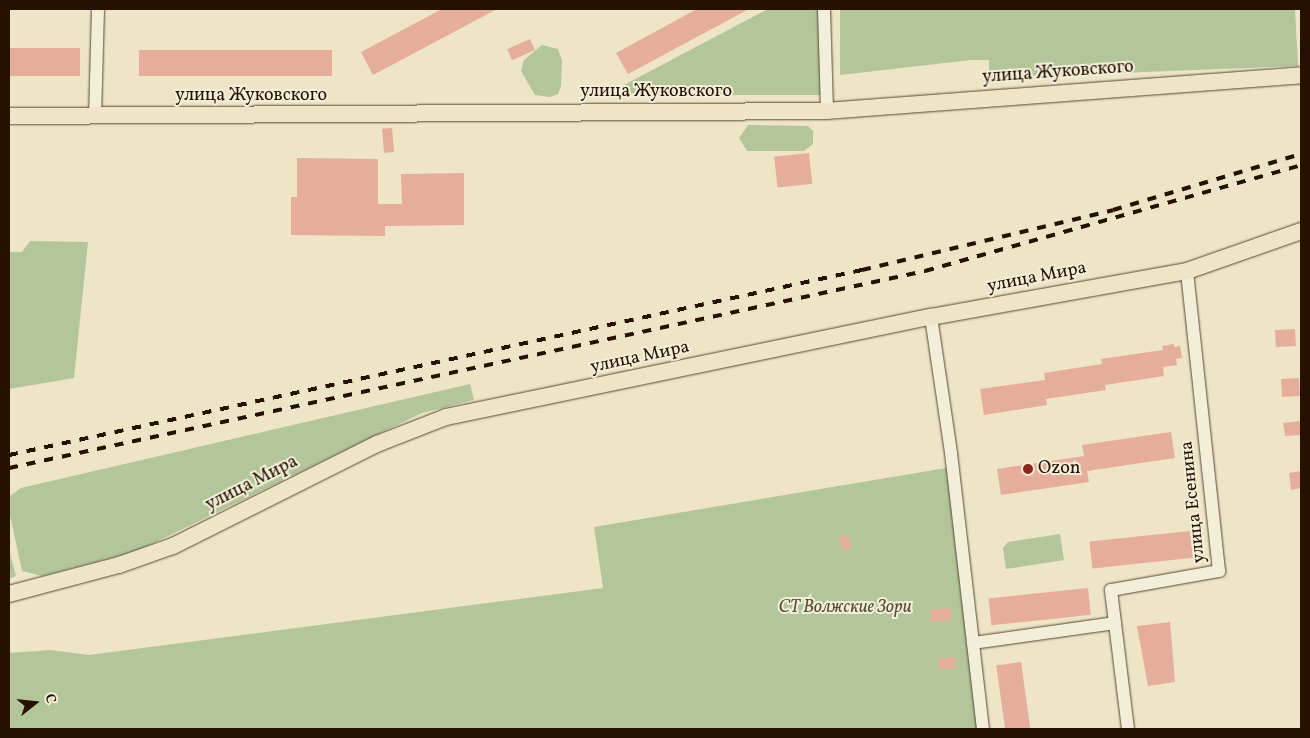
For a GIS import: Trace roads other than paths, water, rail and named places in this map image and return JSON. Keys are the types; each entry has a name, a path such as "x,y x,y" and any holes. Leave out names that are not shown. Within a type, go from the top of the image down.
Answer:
{"main road":[{"name":"улица Жуковского","path":"9,116 95,117 827,111 1301,74"},
{"name":"улица Мира","path":"9,594 119,565 173,546 377,444 446,416 931,317 1187,271 1301,230"}],"street":[{"path":"95,117 98,9"},
{"path":"824,9 827,111"},
{"name":"улица Есенина","path":"1128,729 1111,590 1219,571 1187,271"},
{"path":"931,317 983,729"},
{"path":"973,643 1115,623"}],"railway":[{"path":"9,455 862,270 1113,210 1301,154"},
{"path":"9,468 925,271 1301,165"}],"place":[{"name":"Ozon","path":"1028,469"}],"park label":[{"name":"СТ Волжские Зори","path":"845,608"}]}
